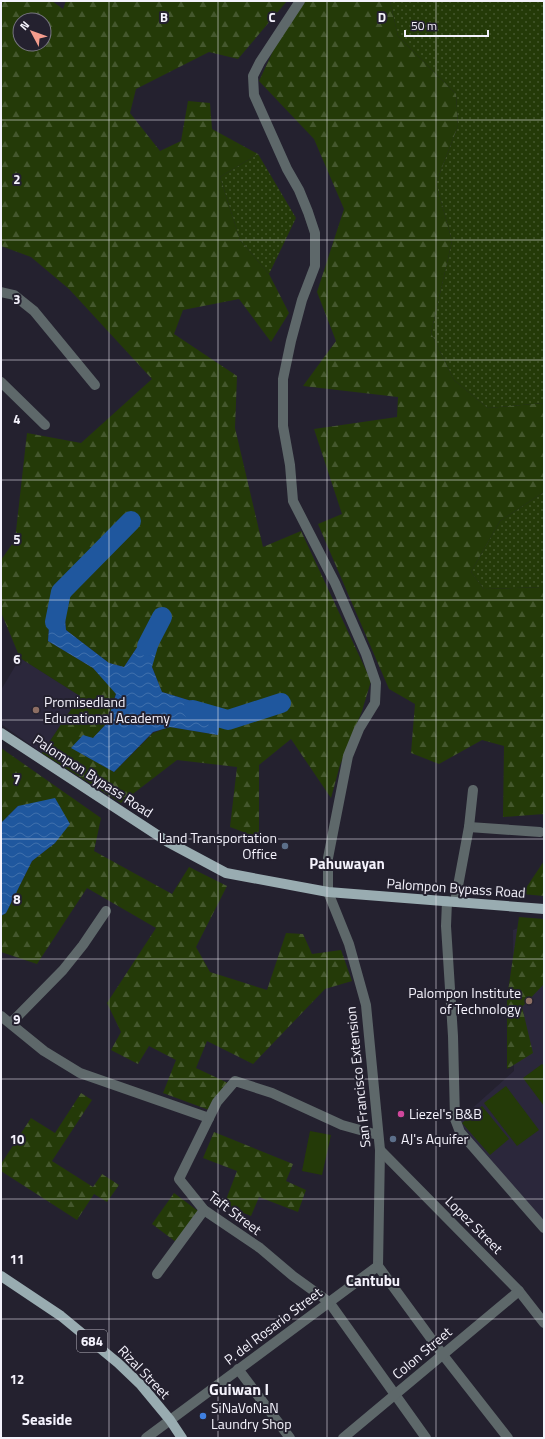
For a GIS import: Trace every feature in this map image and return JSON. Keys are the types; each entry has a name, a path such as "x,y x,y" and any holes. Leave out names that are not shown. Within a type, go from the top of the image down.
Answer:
{"main road":[{"name":"Palompon Bypass Road","path":"1,733 168,842 226,873 328,892 544,909"},
{"name":"Rizal Street","path":"1,1276 61,1316 118,1363 141,1385 170,1420 182,1438"}],"street":[{"path":"300,1 260,62 254,76 254,95 287,169 305,204 315,233 315,266 302,300 283,379 283,426 290,465 293,501 335,583 366,654 376,683 375,703 359,729 348,756 328,858 328,892"},
{"path":"1,292 14,295 34,311 95,385"},
{"path":"1,382 45,425"},
{"path":"473,790 469,827 446,926 453,1036 455,1119 460,1132 544,1228"},
{"path":"469,827 540,832"},
{"name":"San Francisco Extension","path":"328,892 349,944 366,1005 380,1150 378,1266"},
{"path":"11,1023 63,970 83,945 106,911"},
{"path":"1,1016 44,1051 80,1073 209,1118 217,1102 235,1080 272,1094 342,1126 378,1134"},
{"name":"Taft Street","path":"209,1118 179,1179 204,1210 260,1248 293,1276 329,1302 426,1438"},
{"name":"Lopez Street","path":"380,1150 519,1290 544,1323"},
{"path":"157,1274 204,1210"},
{"path":"378,1266 443,1355 508,1438"},
{"name":"P. del Rosario Street","path":"146,1438 378,1266"},
{"name":"Colon Street","path":"344,1438 519,1290"},
{"path":"238,1369 290,1438"}],"shaded area":[{"name":"Promisedland Educational Academy","path":"20,658 80,696 42,753 1,724 1,690"},
{"name":"Palompon Institute of Technology","path":"544,918 544,1223 458,1121 514,1071 513,930"}],"green space":[{"path":"1,1 52,1 63,9 66,1 287,1 238,59 209,52 136,89 130,113 160,151 181,141 188,101 210,103 212,129 258,154 220,177 240,240 269,274 289,313 271,342 239,299 183,310 174,334 237,376 235,428 263,547 301,531 371,681 362,711 340,765 331,798 291,739 259,765 259,838 230,827 237,767 177,760 121,803 42,753 80,696 20,658 1,612 1,560 15,540 27,433 81,443 152,379 69,289 31,257 1,246","holes":["71,577 78,582 64,609 66,630 109,663 124,667 155,620 152,667 162,692 221,710 218,735 170,727 153,733 114,772 72,748 93,738 107,723 116,693 93,668 48,641 50,614"]},
{"path":"304,1 390,1 398,36 456,94 458,126 436,183 452,241 431,333 454,380 488,408 544,403 544,492 500,521 471,572 484,589 544,587 544,814 503,817 504,746 482,740 439,764 411,753 415,704 389,689 318,524 342,514 314,429 397,417 398,397 303,386 336,341 317,292 344,209 314,139 259,81 280,36"},
{"path":"390,1 544,1 544,403 488,408 454,380 431,333 452,241 436,183 458,126 456,94 398,36"},
{"path":"258,154 296,218 269,274 240,240 220,177"},
{"path":"544,492 544,587 484,589 471,572 500,521"},
{"path":"1,748 101,818 94,851 172,894 189,867 227,886 196,947 210,972 267,990 286,933 303,934 312,954 341,950 352,981 325,989 253,1064 207,1041 196,1068 228,1083 209,1110 163,1093 176,1060 149,1046 138,1064 111,1050 121,1032 107,1003 156,928 87,888 37,964 1,952 1,916 6,913 32,861 55,843 18,806 1,823"},
{"path":"544,861 544,896 522,894"},
{"path":"519,917 544,919 544,984 522,1007 533,1053 507,1069 507,998"},
{"path":"542,1064 544,1066 544,1106 523,1078"},
{"path":"506,1086 539,1130 517,1146 484,1103"},
{"path":"81,1093 92,1100 52,1161 93,1187 102,1174 119,1185 107,1202 94,1194 77,1220 1,1171 1,1164 31,1118 55,1133"},
{"path":"482,1106 509,1139 490,1155 462,1123"},
{"path":"310,1131 331,1135 322,1175 302,1171"},
{"path":"214,1132 293,1164 286,1181 306,1190 298,1212 259,1197 251,1216 224,1205 237,1171 203,1158"},
{"path":"174,1193 198,1211 176,1242 152,1224"}],"water":[{"path":"71,576 78,582 64,609 66,630 109,663 124,667 155,620 164,626 152,667 162,692 221,710 218,735 170,727 153,732 114,772 71,748 83,735 93,738 107,723 116,694 93,668 48,641 50,614"},
{"path":"55,798 70,824 55,843 32,861 6,913 1,916 1,823 18,806"}],"waterway":[{"path":"55,622 61,592 131,521"},
{"path":"147,646 162,617"},
{"path":"193,710 228,720 281,703"}],"place":[{"name":"Promisedland Educational Academy","path":"36,710"},
{"name":"Land Transportation Office","path":"285,846"},
{"name":"Palompon Institute of Technology","path":"529,1001"},
{"name":"Liezel's B&B","path":"401,1114"},
{"name":"AJ's Aquifer","path":"393,1139"},
{"name":"SiNaVoNaN Laundry Shop","path":"203,1416"}],"district":[{"name":"Pahuwayan","path":"347,864"},
{"name":"Cantubu","path":"373,1281"},
{"name":"Guiwan I","path":"239,1389"},
{"name":"Seaside","path":"47,1420"}]}
